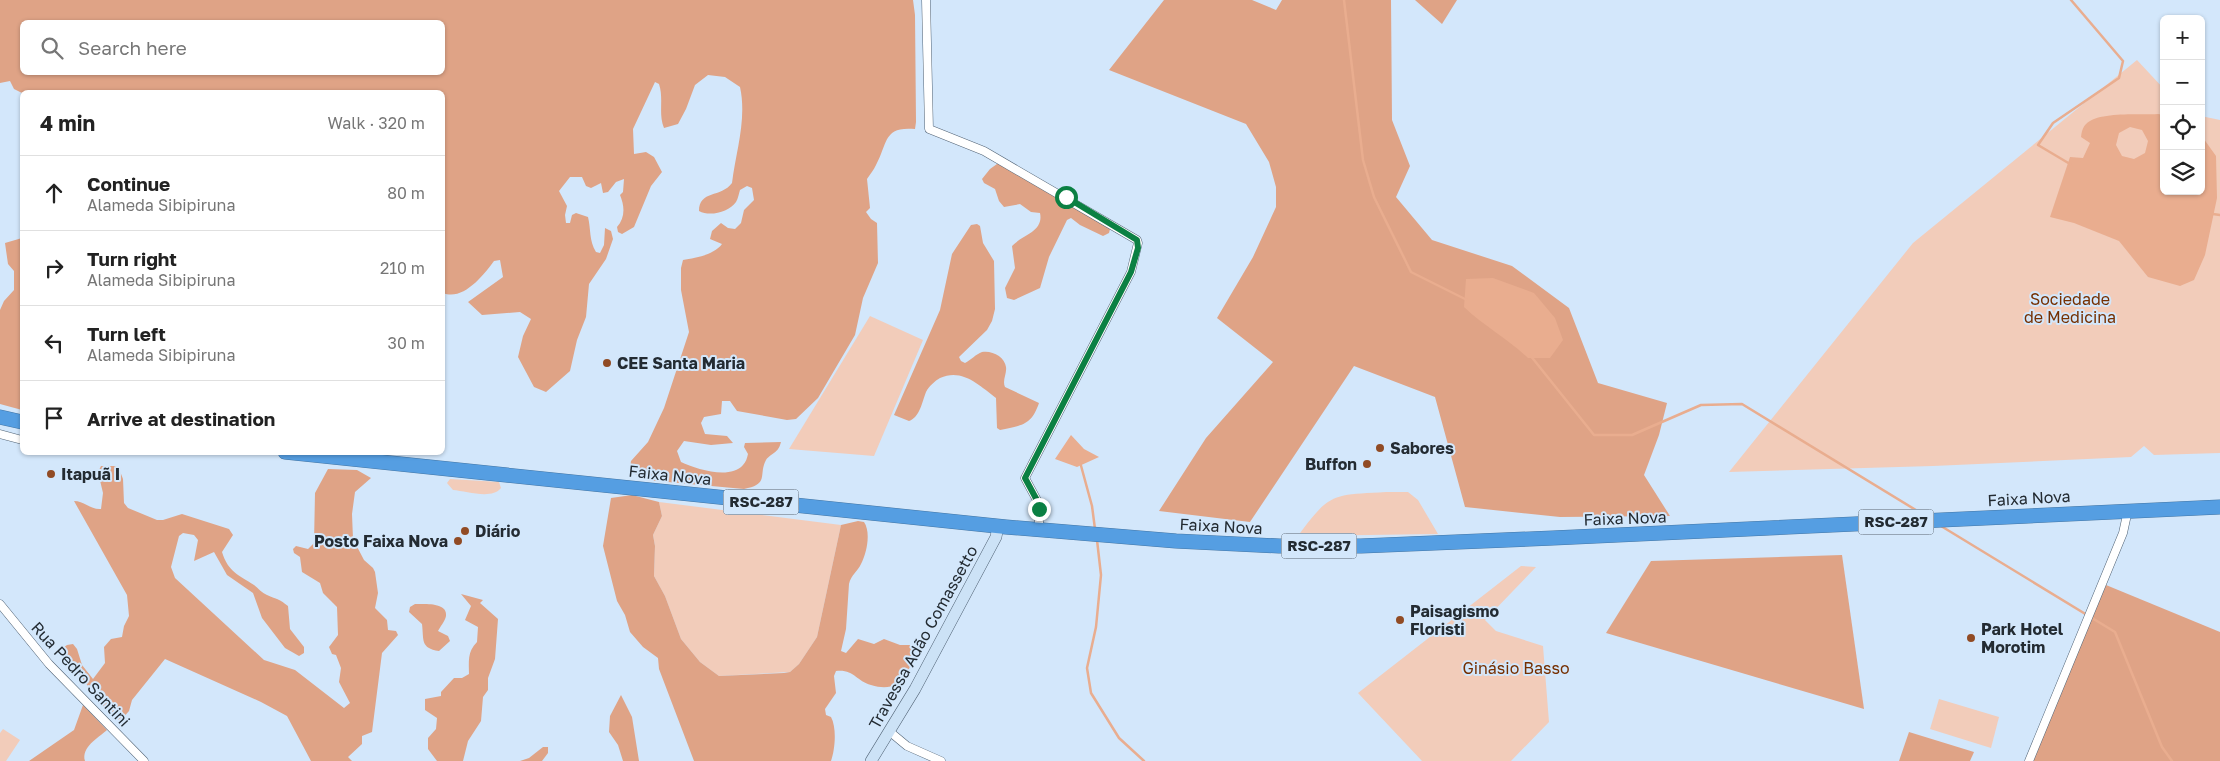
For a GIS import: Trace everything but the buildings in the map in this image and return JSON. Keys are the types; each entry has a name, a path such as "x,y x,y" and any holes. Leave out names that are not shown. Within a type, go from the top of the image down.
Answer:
{"highway":[{"path":"0,416 20,422"},
{"name":"Faixa Nova","path":"314,455 1039,530 1195,542 1279,546 1361,546 2220,507"}],"street":[{"path":"926,0 929,130 984,152 1090,211 1137,240 1138,243 1131,272 1025,478 1039,504 1039,530"},
{"path":"13,438 20,422"},
{"path":"0,434 20,440"},
{"path":"2029,761 2124,534 2128,510"},
{"name":"Travessa Adão Comassetto","path":"871,761 915,689 996,537 998,526"},
{"name":"Rua Pedro Santini","path":"0,604 49,664 144,761"},
{"path":"889,731 907,746 941,761"}],"green space":[{"name":"Sociedade de Medicina","path":"2137,60 2160,85 2160,195 2205,195 2205,117 2220,120 2220,453 2154,455 2144,446 2131,457 1933,466 1729,472 1913,243"},
{"path":"870,316 923,340 874,456 789,449"},
{"path":"450,479 499,482 501,488 492,494 453,490 447,483"},
{"path":"1408,492 1418,500 1438,534 1298,536 1318,511 1334,499 1354,494"},
{"path":"659,502 841,525 817,637 799,664 790,672 719,676 700,662 681,639 665,596 654,576 655,546 653,535 662,516"},
{"name":"Ginásio Basso","path":"1521,566 1536,567 1485,620 1496,631 1543,646 1549,722 1511,761 1422,761 1358,693"},
{"path":"1939,699 1999,717 1991,748 1930,729"},
{"path":"3,729 20,740 6,761 0,761 0,733"}],"shaded area":[{"path":"0,0 913,0 915,15 915,129 897,130 892,133 867,179 870,208 866,212 877,223 878,263 863,298 855,335 818,398 796,419 787,420 737,411 730,401 722,401 721,414 704,417 701,423 705,434 727,436 733,443 711,445 684,441 677,451 681,462 687,465 713,472 730,472 743,465 746,461 748,454 744,447 745,443 781,442 777,451 766,460 760,482 744,489 646,480 634,473 631,467 631,461 648,442 664,408 689,332 681,290 683,260 704,255 719,248 722,244 710,239 712,231 721,223 728,228 735,229 741,223 744,210 754,200 752,188 747,186 740,190 733,206 724,211 708,214 699,211 703,200 722,191 732,183 742,123 742,99 740,87 725,77 708,75 695,85 678,124 664,128 661,117 659,84 655,82 633,129 634,154 646,152 654,157 662,172 651,186 634,227 622,234 618,232 617,227 622,220 623,212 620,195 623,192 624,179 616,182 608,192 603,193 601,183 591,188 586,186 582,177 570,177 559,191 567,206 566,223 570,223 572,215 576,213 588,217 591,239 596,252 600,253 604,245 605,228 611,231 613,239 606,259 589,284 586,317 577,340 570,371 546,392 534,387 518,357 523,336 531,319 520,312 482,315 468,302 503,277 500,260 494,261 472,286 458,293 450,295 445,294 445,90 20,90 20,92 14,89 10,81 0,83"},
{"path":"1164,0 1252,0 1276,10 1282,0 1391,0 1392,120 1410,166 1396,197 1432,240 1512,266 1569,308 1598,383 1667,403 1659,435 1644,475 1670,516 1560,517 1465,507 1435,397 1354,366 1250,522 1159,511 1206,438 1273,362 1217,318 1253,257 1276,207 1276,187 1269,162 1246,124 1109,70"},
{"path":"1415,0 1457,0 1442,24"},
{"path":"2123,114 2160,114 2160,195 2205,195 2205,141 2216,156 2217,198 2205,255 2194,280 2180,286 2148,277 2119,241 2074,223 2050,217 2070,157 2083,158 2090,143 2081,137 2082,130 2086,124 2097,118","holes":["2130,127 2142,130 2148,141 2145,153 2134,159 2122,156 2116,145 2119,133"]},
{"path":"997,164 1001,164 1110,229 1109,233 1103,236 1080,225 1071,218 1067,220 1049,257 1040,288 1014,300 1007,298 1005,288 1015,268 1012,246 1036,229 1039,225 1040,213 1031,212 1020,204 1004,207 999,201 995,189 984,183 982,179"},
{"path":"977,224 980,226 983,243 994,261 995,309 987,330 959,357 965,363 982,352 990,352 1001,357 1006,367 1005,387 1039,403 1033,416 1025,423 1000,430 997,428 996,398 970,379 948,375 940,378 930,386 918,413 909,421 894,415 940,310 952,254 971,225"},
{"path":"20,239 20,409 0,404 0,310 4,301 14,290 14,271 8,264 5,243"},
{"path":"1493,278 1534,293 1555,318 1563,340 1550,358 1528,358 1464,307 1466,279"},
{"path":"1071,435 1084,449 1099,457 1077,467 1055,459"},
{"path":"101,466 118,466 123,479 124,503 128,508 157,520 182,514 229,529 233,535 222,552 227,564 263,593 288,606 290,629 304,647 304,653 299,656 285,648 262,618 253,593 227,575 214,552 194,561 198,540 194,535 183,533 179,536 171,567 175,578 264,660 295,670 344,708 350,703 339,682 341,668 336,655 332,654 329,647 338,635 337,607 323,593 320,583 302,572 300,557 294,553 293,549 296,546 308,549 314,543 315,493 328,469 357,470 371,478 355,492 352,514 353,539 364,560 375,572 378,593 375,608 387,620 388,630 396,631 398,635 382,653 372,732 362,736 362,744 348,757 352,761 311,761 287,716 261,702 165,659 132,700 129,711 122,719 116,720 112,718 64,654 63,648 73,644 77,649 82,665 93,679 105,663 104,647 111,639 122,637 124,626 129,616 127,595 74,501 101,509 103,493 98,472"},
{"path":"632,495 659,502 662,516 653,535 655,546 654,576 665,596 681,639 700,662 719,676 784,673 790,672 799,664 817,637 841,525 858,521 864,522 868,537 866,549 861,564 849,584 846,629 841,651 846,653 858,639 874,644 884,639 900,645 912,645 915,649 907,674 902,680 889,687 871,685 851,673 836,671 834,676 836,693 825,709 826,715 831,717 835,733 834,751 831,761 694,761 659,669 658,658 643,647 630,632 625,615 617,601 603,546 611,498"},
{"path":"1842,555 1864,709 1606,633 1651,561"},
{"path":"2106,585 2220,632 2220,761 2032,761"},
{"path":"461,594 483,600 480,603 498,619 495,659 488,678 488,690 483,697 481,721 468,741 463,761 437,761 428,749 428,738 436,729 437,718 425,710 425,699 441,696 441,692 454,678 462,678 469,674 470,653 477,642 478,627 465,620 471,606"},
{"path":"415,604 435,605 446,611 446,616 438,631 448,636 450,641 439,651 429,648 424,642 422,624 409,612 410,607"},
{"path":"621,695 632,717 639,761 623,761 618,745 609,732 610,716"},
{"path":"83,705 107,730 85,751 85,761 29,761 74,730"},
{"path":"1909,732 1974,752 1970,761 1899,761"},
{"path":"543,747 548,747 548,753 542,761 520,761 529,758"}],"waterway":[{"path":"1344,0 1363,160 1374,197 1411,272 1467,300"},
{"path":"2070,164 2038,145 2053,123 2119,78 2123,61 2071,0"},
{"path":"2213,214 2220,215"},
{"path":"1530,355 1594,435 1632,435 1701,405 1742,404 1924,515"},
{"path":"1080,462 1092,506 1095,529"},
{"path":"1941,526 2115,632 2162,747 2172,761"},
{"path":"1097,540 1101,575 1096,627 1087,668 1091,693 1119,738 1144,761"}],"place":[{"name":"CEE Santa Maria","path":"607,363"},
{"name":"Sabores","path":"1380,448"},
{"name":"Buffon","path":"1367,464"},
{"name":"Itapuã I","path":"51,474"},
{"name":"Diário","path":"465,531"},
{"name":"Posto Faixa Nova","path":"458,541"},
{"name":"Paisagismo Floristi","path":"1400,620"},
{"name":"Park Hotel Morotim","path":"1971,638"}],"route":[{"path":"1039,509 1039,504 1025,478 1131,272 1138,248 1137,240 1066,197"}]}
